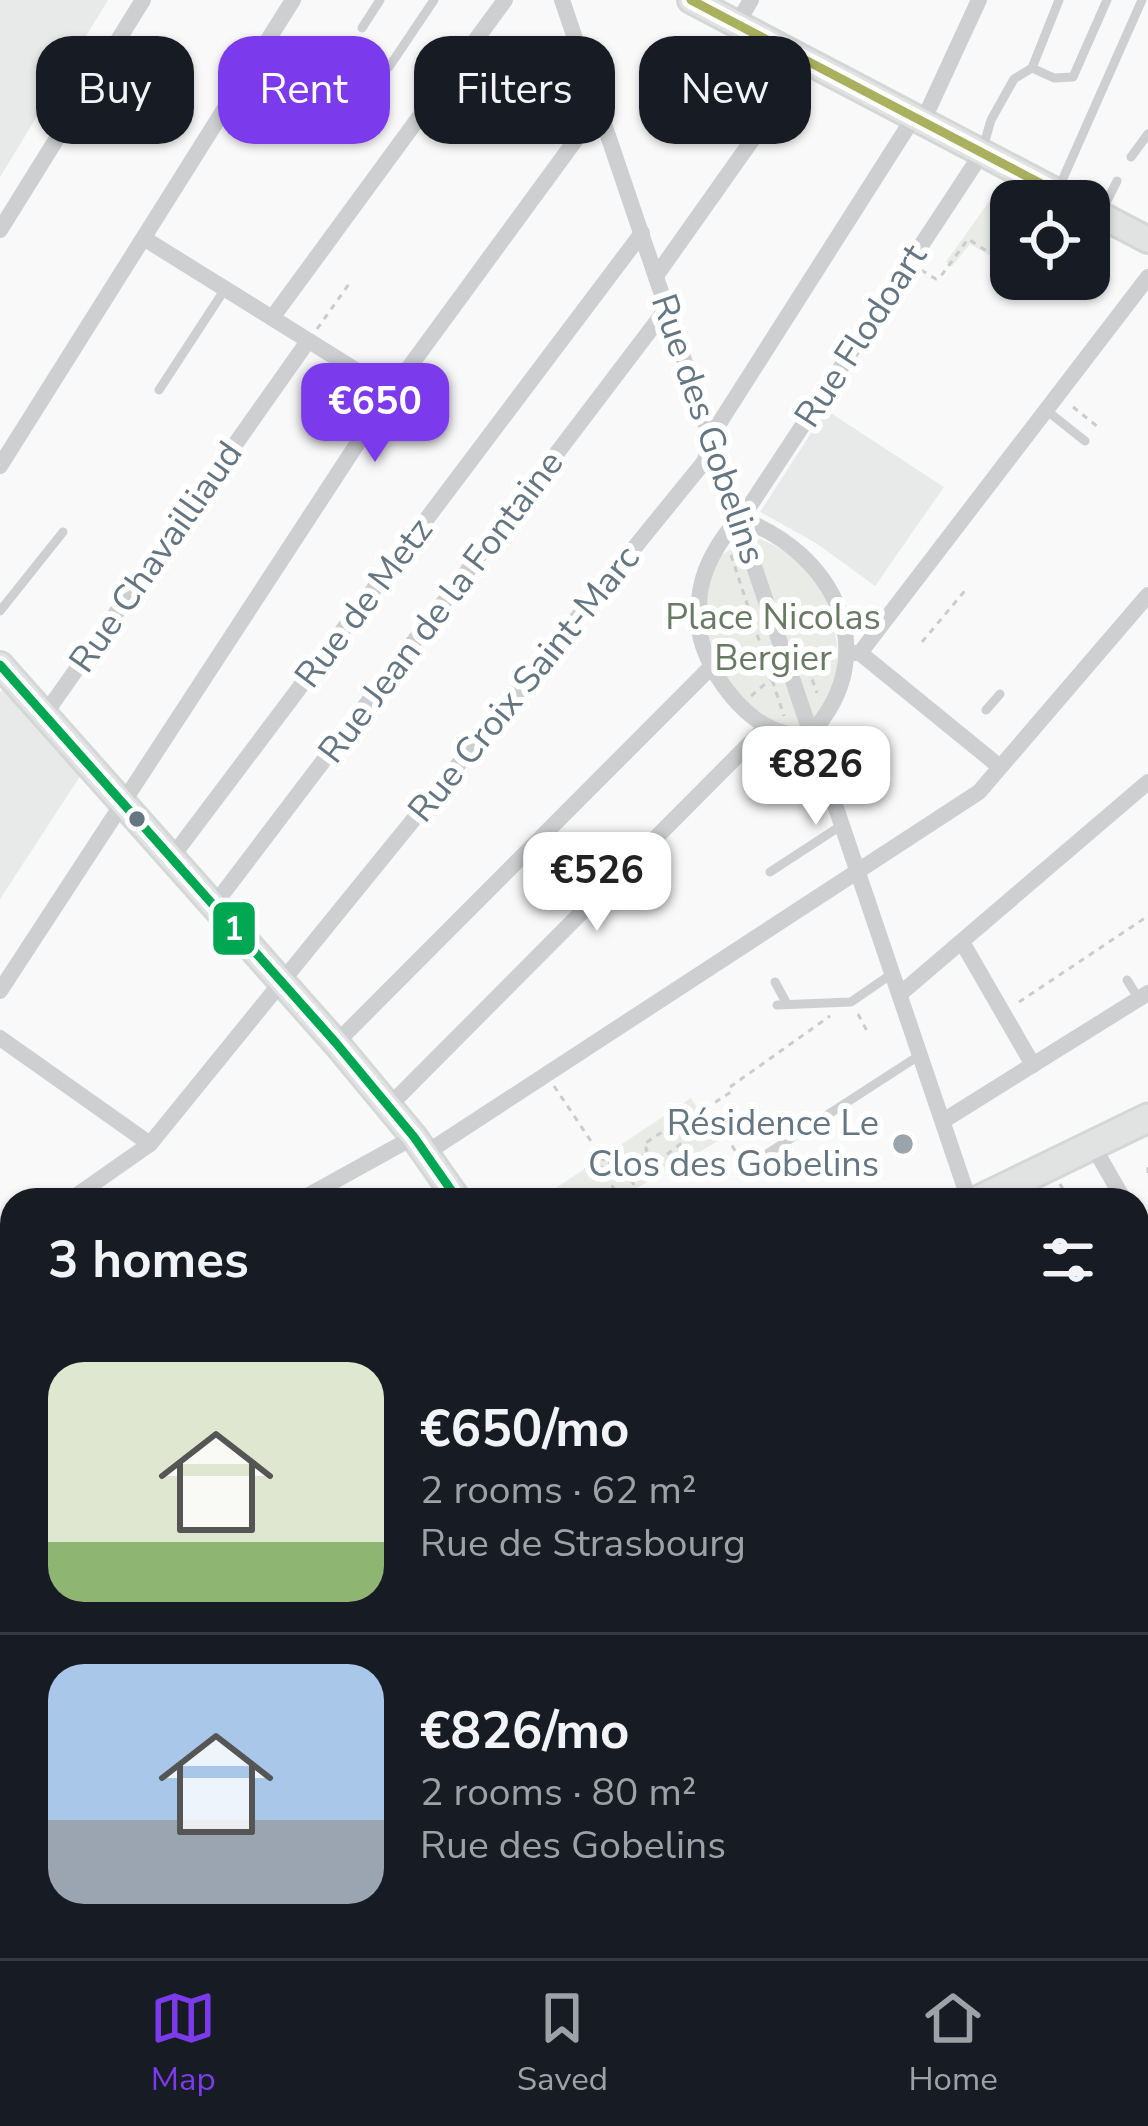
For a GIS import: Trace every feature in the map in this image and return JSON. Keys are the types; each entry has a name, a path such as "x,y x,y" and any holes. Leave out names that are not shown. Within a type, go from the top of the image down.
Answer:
{"main road":[{"path":"691,0 760,36"},
{"path":"811,63 1035,180"},
{"path":"1110,220 1148,240"},
{"path":"1,669 336,1043 450,1188"},
{"path":"1004,1188 1148,1118"}],"street":[{"path":"1,233 143,0"},
{"path":"0,466 293,0"},
{"path":"272,318 505,0"},
{"name":"Rue des Gobelins","path":"562,0 574,36"},
{"path":"737,24 751,0"},
{"name":"Rue Croix Saint-Marc","path":"87,1188 150,1144 704,463 712,440 918,119 979,0"},
{"path":"0,991 391,392 573,144"},
{"name":"Rue des Gobelins","path":"611,144 738,518 805,735 858,870 965,1188"},
{"path":"656,276 749,144"},
{"name":"Rue Flodoart","path":"738,518 982,152"},
{"name":"Rue de Metz","path":"172,857 642,233"},
{"path":"145,239 391,392"},
{"path":"1000,767 967,733 851,651 831,590 790,542 738,518 712,554 700,588 699,630 711,667 740,705 767,726 805,735 826,717 851,651 1148,278"},
{"name":"Rue Jean de la Fontaine","path":"214,905 667,308"},
{"name":"Rue Chavailliaud","path":"46,714 308,340"},
{"path":"326,1188 420,1145 547,1074 753,948 764,925 980,792 1148,595"},
{"path":"336,1043 711,667"},
{"path":"389,1106 767,726"},
{"path":"900,994 962,942 1019,884 1148,782"},
{"path":"962,942 996,988 1003,1013 1033,1065"},
{"path":"943,1121 1144,996"},
{"path":"0,1038 150,1144"},
{"path":"1093,1146 1117,1188"}],"lane":[{"path":"362,28 380,0"},
{"path":"390,66 434,0"},
{"path":"982,152 991,120 1014,79 1032,68 1059,0"},
{"path":"1032,68 1054,78 1073,76 1107,0"},
{"path":"1072,180 1142,0"},
{"path":"1130,157 1148,134"},
{"path":"1110,192 1117,182"},
{"path":"158,390 225,289"},
{"path":"1052,403 1085,441"},
{"path":"0,611 63,532"},
{"path":"986,710 1000,694"},
{"path":"770,872 842,825"},
{"path":"775,982 782,1004 851,1002 892,974"},
{"path":"1127,980 1144,996"},
{"path":"759,1159 920,1054"}],"path":[{"path":"909,263 936,280 968,238 990,254"},
{"path":"308,340 350,284"},
{"path":"1052,403 1098,427"},
{"path":"726,536 785,719 805,735"},
{"path":"922,642 968,587"},
{"path":"799,645 826,717"},
{"path":"806,664 851,651"},
{"path":"740,705 772,678"},
{"path":"1003,1013 1148,916"},
{"path":"1106,944 1111,954"},
{"path":"759,1159 736,1152 708,1107 731,1092 730,1087 755,1066 851,1002 867,1030"},
{"path":"547,1074 607,1165"},
{"path":"622,1167 641,1154 647,1150 644,1144 680,1120 691,1136 650,1167 641,1154"},
{"path":"613,1188 600,1169 616,1158 636,1188"}],"shaded area":[{"path":"0,0 108,0 86,36 36,36 36,118 0,177"},
{"path":"826,410 944,487 875,586 816,543 760,512"},
{"path":"2,690 81,775 0,899 0,693"}],"green space":[{"path":"990,200 990,256 970,244 952,266 946,262"},
{"name":"Place Nicolas Bergier","path":"760,539 810,574 829,608 837,647 828,703 819,716 789,733 739,697 717,667 704,630 706,591 716,559"},
{"path":"691,1098 718,1141 637,1188 556,1188"}],"transit line":[{"path":"691,0 1034,180"},
{"name":"1","path":"0,665 336,1043 450,1188"}],"place":[{"name":"Résidence Le Clos des Gobelins","path":"903,1144"}]}
